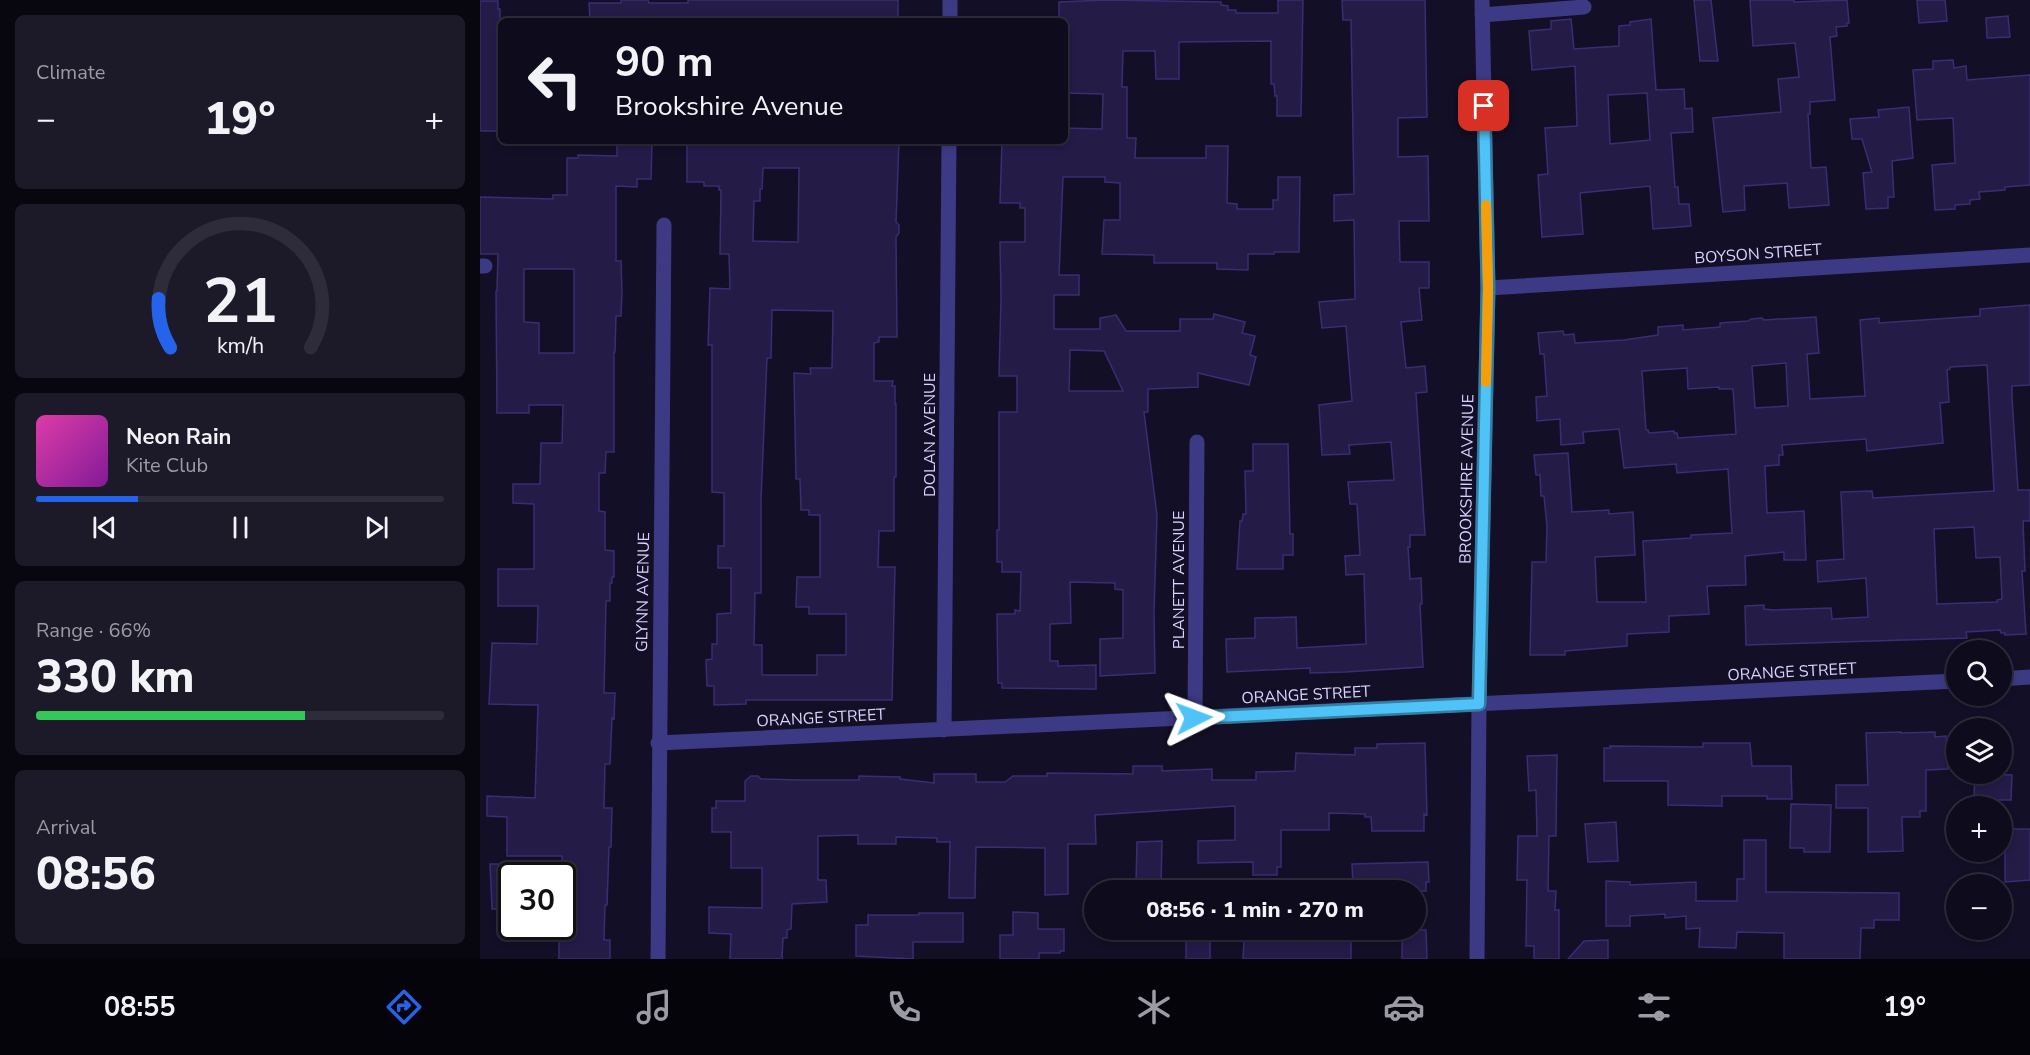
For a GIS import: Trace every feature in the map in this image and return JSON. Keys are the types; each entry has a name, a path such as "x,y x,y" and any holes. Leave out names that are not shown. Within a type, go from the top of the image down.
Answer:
{"street":[{"path":"950,0 950,18"},
{"path":"1482,8 1584,7"},
{"name":"BROOKSHIRE AVENUE","path":"1477,959 1479,704 1488,288 1482,8"},
{"name":"DOLAN AVENUE","path":"944,730 949,144"},
{"name":"GLYNN AVENUE","path":"658,959 664,225"},
{"name":"BOYSON STREET","path":"1488,288 2030,255"},
{"name":"PLANETT AVENUE","path":"1194,718 1197,442"},
{"path":"2012,678 2030,677"},
{"name":"ORANGE STREET","path":"658,743 1946,681"}],"building":[{"path":"621,0 688,3 688,0 898,0 898,18 590,18 589,3 621,3"},
{"path":"1106,0 1221,2 1221,5 1228,6 1228,10 1236,10 1236,13 1278,13 1278,0 1303,0 1301,116 1277,116 1277,96 1275,96 1274,84 1271,84 1271,41 1179,42 1179,79 1156,79 1155,51 1123,51 1122,87 1127,87 1127,138 1136,138 1135,158 1206,158 1206,146 1228,146 1227,203 1237,204 1237,209 1273,209 1273,200 1278,200 1278,177 1300,177 1299,252 1248,254 1248,270 1217,269 1217,263 1154,263 1154,255 1102,254 1104,220 1120,220 1120,183 1105,182 1105,177 1063,177 1059,275 1079,275 1079,295 1054,295 1054,329 1100,329 1100,318 1116,315 1126,331 1180,331 1180,319 1213,319 1214,314 1245,322 1242,333 1255,336 1250,355 1256,357 1249,385 1198,373 1198,387 1148,389 1148,412 1144,412 1157,515 1155,673 1100,676 1100,639 1123,638 1123,590 1115,589 1115,583 1070,582 1071,623 1050,624 1050,661 1058,661 1058,666 1096,665 1096,689 1002,688 1002,683 998,683 997,614 1015,614 1015,610 1020,611 1021,572 1002,572 1002,562 997,562 999,412 1017,412 1017,376 999,376 1000,242 1025,242 1025,208 1020,208 1020,203 1000,203 1002,144 1068,144 1068,128 1102,129 1103,94 1068,93 1068,18 1059,18 1059,2","holes":["1070,350 1104,351 1123,391 1069,391"]},
{"path":"1342,0 1425,0 1427,117 1398,118 1398,157 1428,156 1429,221 1399,221 1400,262 1429,262 1429,288 1419,288 1422,320 1401,322 1406,368 1425,366 1427,392 1416,393 1425,535 1410,535 1410,547 1408,547 1410,579 1421,578 1423,667 1310,673 1310,668 1227,672 1226,639 1255,638 1255,618 1296,617 1297,648 1366,644 1364,574 1346,575 1345,556 1360,555 1357,504 1350,504 1348,482 1394,480 1391,442 1349,445 1350,454 1322,455 1319,405 1352,401 1346,326 1322,328 1319,302 1355,299 1354,220 1334,221 1334,195 1354,194 1351,20 1343,20"},
{"path":"1694,0 1711,0 1718,61 1700,61"},
{"path":"1750,0 1794,0 1794,2 1847,0 1849,23 1847,26 1836,27 1837,36 1830,37 1835,100 1810,102 1810,114 1808,114 1811,168 1826,167 1829,205 1789,208 1787,183 1744,186 1745,210 1723,212 1713,118 1781,112 1778,79 1799,77 1795,43 1753,46"},
{"path":"1917,0 1945,0 1947,21 1919,23"},
{"path":"480,1 498,1 500,18 498,18 498,131 480,131"},
{"path":"2008,16 2010,37 1987,38 1986,18"},
{"path":"1571,19 1574,49 1619,46 1619,26 1651,19 1656,90 1684,89 1685,109 1692,108 1693,132 1671,133 1675,187 1678,187 1679,204 1689,204 1691,226 1653,229 1650,186 1580,193 1583,234 1542,237 1538,175 1548,174 1545,128 1577,126 1575,66 1532,70 1529,31 1551,29 1551,21","holes":["1647,93 1650,140 1610,144 1608,95"]},
{"path":"1953,60 1954,68 1966,66 1967,80 2030,75 2030,185 1979,192 1980,199 1970,200 1970,204 1955,205 1955,209 1935,210 1932,165 1955,163 1953,118 1917,120 1913,70 1933,69 1933,61"},
{"path":"1909,107 1913,158 1892,161 1894,197 1888,197 1888,208 1866,209 1863,173 1872,172 1862,139 1852,139 1850,119 1879,117 1878,110"},
{"path":"617,144 652,144 651,179 637,179 637,187 616,186 616,261 621,261 622,291 621,316 616,316 614,352 614,452 606,452 605,473 599,473 599,511 605,512 605,550 614,551 614,577 610,583 610,601 606,601 604,693 615,693 610,764 605,764 604,808 612,808 604,940 610,940 610,959 559,959 559,940 576,940 576,862 562,862 562,856 507,856 507,817 487,816 487,796 535,798 538,705 489,704 492,643 537,644 538,606 498,606 498,569 534,569 534,504 513,503 513,484 540,484 541,443 562,443 563,405 529,405 529,413 497,413 498,254 480,254 480,197 553,199 553,195 567,195 567,158 578,158 578,155 617,156","holes":["524,269 574,269 574,353 539,353 539,323 524,322"]},
{"path":"687,144 899,144 896,222 899,225 899,233 896,237 897,337 879,337 879,342 874,343 874,381 893,381 896,404 894,531 879,531 878,567 895,567 892,700 746,700 746,704 714,705 714,686 707,686 706,660 712,659 712,644 717,644 717,614 731,613 731,568 718,568 718,546 724,546 724,493 712,492 712,345 708,345 710,288 730,289 729,254 720,254 721,190 719,186 704,186 704,182 687,182","holes":["763,168 799,168 798,242 753,241 754,201 760,201","772,310 833,311 832,368 810,368 811,374 794,373 796,479 800,479 801,510 809,510 809,515 820,515 820,577 797,577 796,607 809,607 809,614 846,614 846,655 817,655 817,675 762,675 762,645 754,645 755,593 761,593 761,499 767,358 771,358"]},
{"path":"2030,305 2030,385 2012,386 2018,490 2030,490 2030,521 2023,521 2025,571 2022,571 2026,634 2005,635 2000,630 1966,632 1967,638 1746,645 1745,606 1764,605 1764,609 1772,610 1831,608 1832,619 1868,617 1866,578 1818,582 1817,561 1844,559 1841,492 1872,491 1873,498 1994,491 1987,365 1950,367 1947,370 1949,402 1940,403 1943,443 1867,451 1866,439 1782,445 1783,455 1779,455 1779,465 1765,466 1767,513 1804,511 1806,560 1784,560 1784,552 1745,556 1746,585 1707,586 1709,614 1669,616 1669,632 1627,634 1627,646 1565,651 1565,655 1530,655 1532,562 1546,562 1547,526 1544,496 1541,496 1540,475 1536,475 1534,455 1568,453 1572,512 1609,510 1609,514 1633,512 1635,555 1595,557 1597,602 1646,602 1643,541 1732,533 1728,469 1677,473 1676,464 1624,468 1619,429 1583,432 1584,443 1561,445 1560,419 1537,421 1536,397 1547,396 1544,354 1540,354 1538,333 1563,331 1564,335 1574,334 1576,343 1658,335 1658,327 1683,325 1683,330 1720,327 1720,323 1751,319 1816,317 1819,353 1807,354 1810,399 1865,396 1860,320 1879,318 1879,323 1980,316 1980,309","holes":["1786,363 1788,406 1755,408 1752,366","1687,368 1688,389 1719,387 1719,389 1733,389 1736,434 1678,438 1674,431 1649,433 1646,430 1642,371","1974,527 1976,558 2000,557 2002,599 1997,602 1937,604 1934,529"]},
{"path":"1253,444 1288,444 1290,534 1293,534 1293,555 1283,555 1283,569 1237,569 1240,521 1242,521 1243,514 1246,514 1245,471 1253,471"},
{"path":"1935,732 1935,737 1946,736 1946,769 1926,770 1926,811 1920,811 1920,817 1902,817 1903,851 1868,852 1868,808 1836,808 1836,785 1868,785 1866,733"},
{"path":"1425,743 1427,815 1424,814 1424,831 1372,831 1371,817 1365,817 1365,814 1329,813 1329,830 1281,830 1281,867 1277,867 1277,875 1253,875 1253,862 1198,863 1198,841 1235,840 1235,806 1095,815 1096,844 1068,844 1068,894 1045,895 1045,848 976,847 975,898 949,898 950,842 937,842 937,838 896,837 896,844 858,844 858,835 818,836 818,880 826,880 827,902 792,904 791,929 787,930 787,938 783,938 782,959 730,959 731,934 709,933 709,907 762,908 762,868 731,868 731,832 712,832 712,808 716,808 716,801 745,801 745,781 751,776 758,776 761,779 801,780 859,780 859,776 900,777 900,779 934,783 934,774 976,774 976,782 1005,782 1013,776 1047,776 1047,773 1133,774 1133,766 1162,766 1162,771 1212,769 1212,780 1256,780 1256,772 1295,771 1296,753 1355,755 1355,748 1377,748 1377,744"},
{"path":"1703,743 1750,743 1752,766 1791,766 1792,799 1767,799 1767,796 1722,796 1722,806 1668,805 1668,781 1604,781 1604,748 1611,748 1610,746 1703,747"},
{"path":"1557,755 1556,836 1549,836 1548,891 1556,891 1555,910 1559,910 1559,959 1534,959 1534,946 1526,946 1527,880 1517,880 1518,836 1537,836 1536,790 1529,791 1527,756"},
{"path":"1975,784 2012,784 2011,796 1974,796"},
{"path":"1791,804 1831,805 1830,852 1804,852 1804,848 1790,848"},
{"path":"1616,822 1618,861 1588,862 1585,824"},
{"path":"2012,829 2030,829 2030,880 2012,881 2012,874 2005,874 2005,862 2012,862"},
{"path":"1744,840 1766,840 1766,892 1899,893 1899,920 1874,920 1874,928 1861,928 1860,959 1784,959 1784,933 1737,932 1736,948 1699,947 1700,928 1686,929 1686,916 1665,918 1665,914 1630,916 1630,926 1606,926 1606,881 1630,882 1630,885 1696,882 1696,901 1737,901 1737,879 1744,879"},
{"path":"1162,841 1161,880 1136,880 1137,842"},
{"path":"1428,862 1429,882 1426,880 1353,880 1352,864"},
{"path":"490,864 498,864 498,909 492,909"},
{"path":"1013,912 1038,913 1038,929 1064,929 1064,951 1039,953 1039,959 1000,959 1000,935 1013,935"},
{"path":"919,913 963,913 963,942 913,942 913,959 856,956 856,925 868,925 868,915 919,915"},
{"path":"1426,930 1427,959 1402,959 1402,940 1426,940"},
{"path":"1186,940 1210,940 1210,959 1186,959"},
{"path":"1244,940 1351,940 1351,959 1243,959"},
{"path":"1608,940 1608,959 1568,959 1584,941"}],"slow traffic":[{"path":"1486,205 1488,288 1486,382"}],"route":[{"path":"1194,718 1479,704 1488,288 1484,106"}]}
